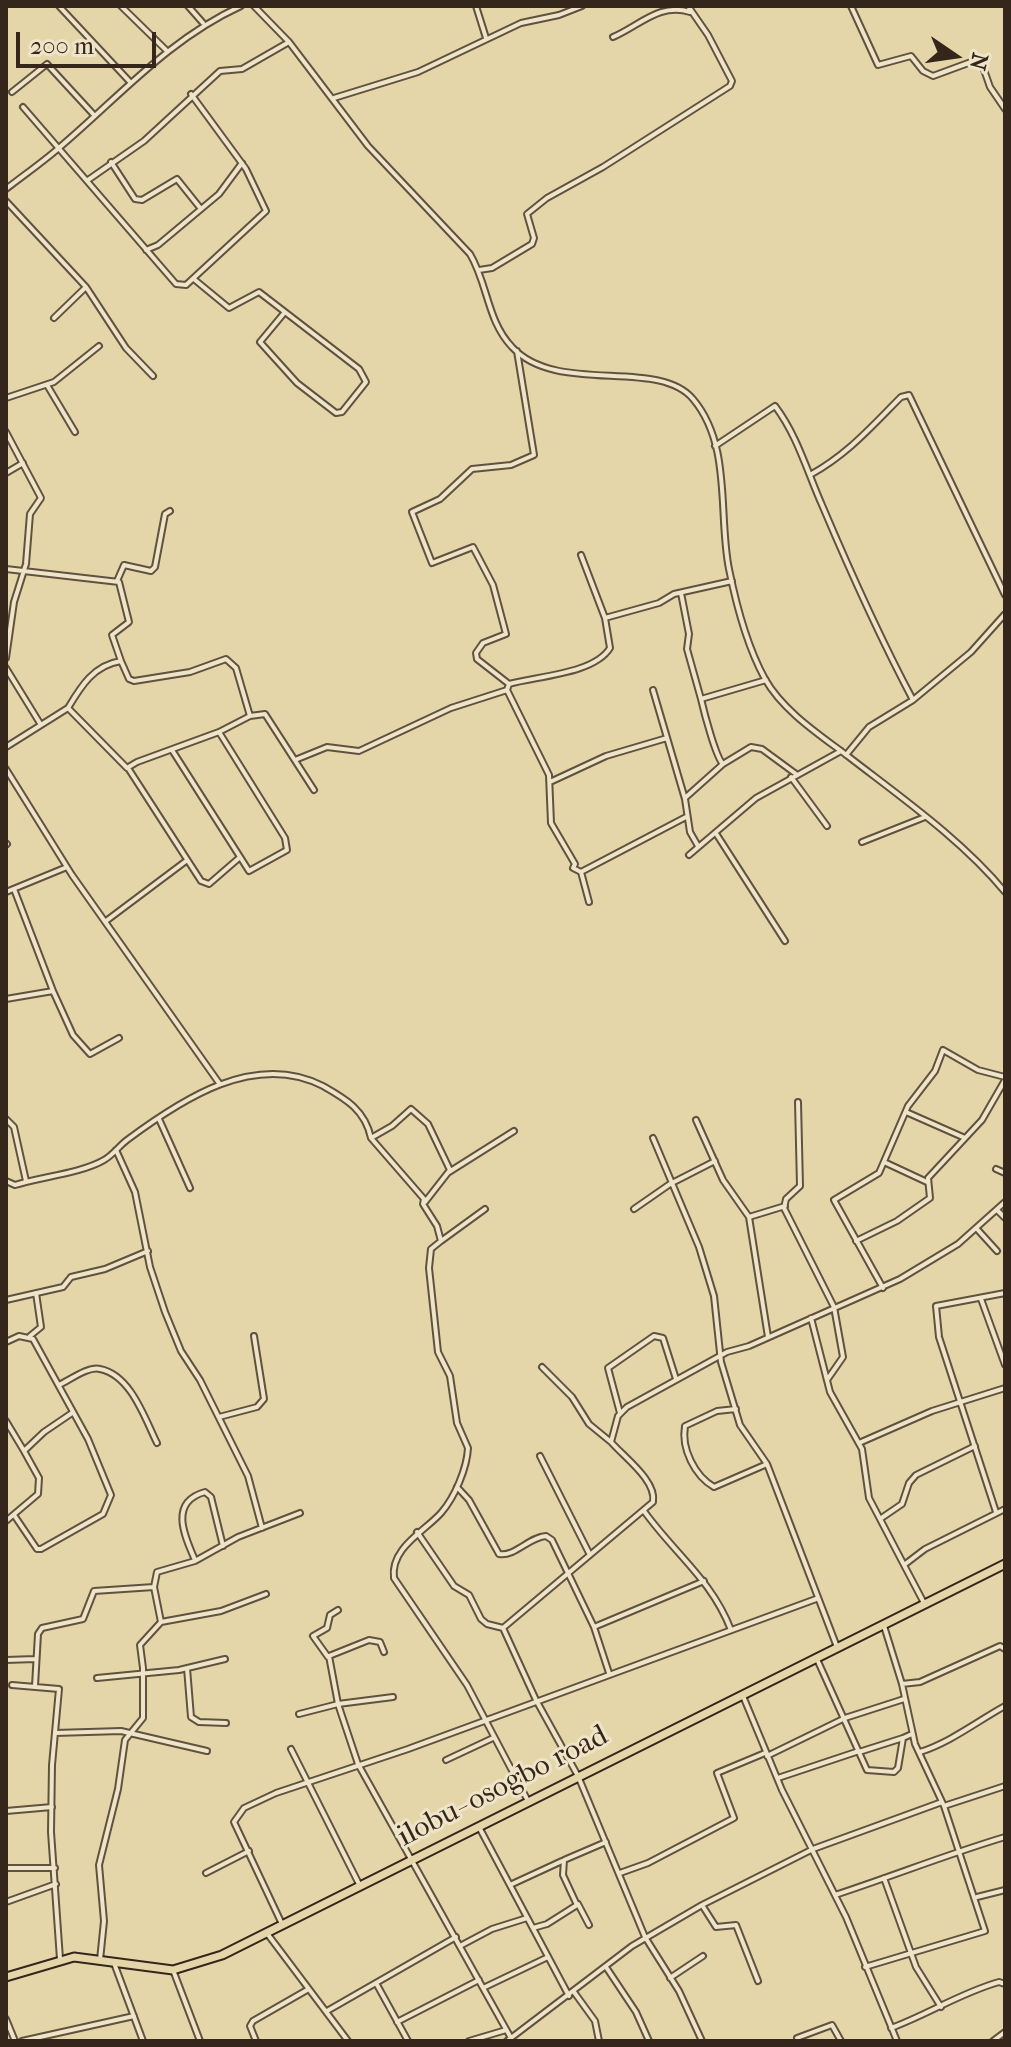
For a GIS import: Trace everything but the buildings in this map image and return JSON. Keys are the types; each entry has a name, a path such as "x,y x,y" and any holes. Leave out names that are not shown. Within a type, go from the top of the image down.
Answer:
{"main road":[{"name":"ilobu- osogbo road","path":"6,1977 60,1959 100,1960 173,1970 222,1955 1005,1564"}],"street":[{"path":"59,6 131,83"},
{"path":"121,6 166,50"},
{"path":"188,6 203,23"},
{"path":"6,189 60,147 166,50 203,23 241,6"},
{"path":"254,6 289,42 368,146 459,241 479,270 496,323 517,351 532,362 562,372 676,385 696,403 715,446 732,581 766,680 785,705 925,817 1005,892"},
{"path":"476,6 486,38"},
{"path":"334,98 418,72 486,38 500,36 521,23 559,15 582,6"},
{"path":"479,270 492,268 532,244 534,238 527,214 547,198 603,167 730,86 732,81 715,47 688,6"},
{"path":"851,6 878,65 911,56 923,71 933,76 971,62 983,67 990,87 1005,109"},
{"path":"613,37 642,19 675,7 692,12"},
{"path":"88,180 144,141 191,94 220,71 242,69 289,42"},
{"path":"12,92 47,64 94,115"},
{"path":"23,107 176,284 186,285 195,280 266,211 242,163 191,94"},
{"path":"111,162 135,199 142,200 177,179 201,209"},
{"path":"146,250 158,245 219,194 242,163"},
{"path":"6,201 86,287 126,348 153,376"},
{"path":"195,280 229,308 257,291 340,353 366,379 342,412 336,413 297,383 260,342 285,312"},
{"path":"54,318 86,287"},
{"path":"6,398 47,385 99,346"},
{"path":"517,351 532,458 511,465 472,469 440,499 412,512 432,563 470,547 475,550 493,585 506,634 483,643 476,653 477,659 508,687 549,775 551,823 575,864 573,868 581,872 589,902"},
{"path":"47,385 75,432"},
{"path":"810,475 837,460 859,442 901,397 909,395 1005,595"},
{"path":"715,446 774,405 793,429 799,456 859,592 913,700"},
{"path":"6,432 41,498 30,514 25,569 14,602 6,658"},
{"path":"6,473 23,463"},
{"path":"170,511 165,514 155,567 151,571 124,565 117,581 129,622 112,635 121,661 129,679 134,681 190,672 226,659 232,662 250,716"},
{"path":"295,760 327,747 359,751 451,708 600,659 610,648 605,618 581,555"},
{"path":"6,569 117,581"},
{"path":"605,618 681,593 732,581"},
{"path":"681,593 689,634 687,649 710,722 716,757 723,764"},
{"path":"689,855 717,835 756,798 793,776 844,753 869,727 913,700 971,652 1005,614"},
{"path":"6,747 68,708 83,683 105,664 121,661"},
{"path":"6,668 41,725"},
{"path":"701,699 766,680"},
{"path":"653,690 685,799 686,817 698,846"},
{"path":"68,708 128,768 186,861 206,884 239,858"},
{"path":"128,768 261,713 267,715 314,790"},
{"path":"172,750 239,858 253,872 289,846 219,732"},
{"path":"549,782 606,756 667,738"},
{"path":"685,799 723,764 757,746 793,776 827,826"},
{"path":"6,769 67,867 219,1083"},
{"path":"581,872 686,817"},
{"path":"862,842 925,817"},
{"path":"717,835 785,941"},
{"path":"106,921 186,861"},
{"path":"6,892 67,867"},
{"path":"14,889 53,991 85,1053 96,1052 119,1038"},
{"path":"6,999 53,991"},
{"path":"883,1288 834,1200 879,1173 906,1112 935,1071 943,1050 978,1070 1005,1078 982,1120 927,1182"},
{"path":"6,1181 12,1185 96,1164 159,1119 219,1083 248,1074 295,1075 312,1080 348,1099 369,1127 371,1138 424,1199 423,1204 437,1226 441,1241"},
{"path":"798,1102 800,1186 786,1199 785,1206 834,1307 844,1352 827,1380"},
{"path":"371,1138 395,1124 406,1111 416,1111 428,1124 449,1172"},
{"path":"906,1112 965,1138"},
{"path":"6,1119 14,1127 26,1181"},
{"path":"159,1119 190,1188"},
{"path":"696,1120 715,1161 749,1217 768,1337"},
{"path":"423,1204 449,1172 514,1131"},
{"path":"653,1138 707,1272 714,1296 722,1355 740,1425 767,1464 816,1599 837,1647"},
{"path":"116,1150 135,1192 150,1267 173,1332 248,1476 262,1528"},
{"path":"634,1209 670,1184 715,1161"},
{"path":"856,1241 922,1205 932,1194 927,1182 884,1162"},
{"path":"996,1169 1005,1173"},
{"path":"620,1414 722,1355 883,1288 977,1229 1005,1202"},
{"path":"749,1217 785,1206"},
{"path":"485,1209 431,1249 429,1268 438,1352 450,1376 457,1423 468,1448 456,1486 443,1511 417,1532 397,1560 394,1578 467,1685 528,1801"},
{"path":"997,1210 1005,1218"},
{"path":"977,1229 997,1251"},
{"path":"6,1300 63,1287 71,1277 105,1269 148,1251"},
{"path":"6,1342 19,1336 30,1336 41,1327 36,1293"},
{"path":"996,1512 939,1337 936,1306 1005,1293"},
{"path":"981,1299 1005,1365"},
{"path":"811,1318 837,1407 859,1443 867,1468 869,1498 924,1603"},
{"path":"14,1515 39,1550 75,1533 109,1506 111,1495 103,1472 59,1385 30,1336"},
{"path":"219,1417 257,1407 264,1399 254,1336"},
{"path":"611,1442 620,1414 607,1371 654,1336 663,1338 676,1379"},
{"path":"503,1628 653,1502 653,1492 611,1442 589,1424 572,1397 542,1367"},
{"path":"59,1385 87,1371 104,1370 133,1396 157,1443"},
{"path":"859,1443 1005,1388"},
{"path":"736,1409 717,1411 685,1426 686,1447 696,1470 714,1487 767,1464"},
{"path":"24,1451 44,1432 72,1413"},
{"path":"6,1421 37,1470 39,1489 32,1501 6,1521"},
{"path":"880,1519 902,1504 909,1483 916,1475 975,1446"},
{"path":"540,1456 590,1555"},
{"path":"456,1486 469,1500 499,1554 507,1555 538,1537 546,1536 568,1572 594,1627 609,1673"},
{"path":"195,1561 180,1520 184,1506 196,1495 205,1492 211,1497 223,1546"},
{"path":"904,1565 925,1549 1005,1509"},
{"path":"644,1511 704,1581 724,1611 731,1630"},
{"path":"161,1622 154,1587 161,1569 195,1561 300,1513"},
{"path":"417,1532 454,1586 469,1595 481,1619 503,1628"},
{"path":"594,1627 645,1603 665,1600 704,1581"},
{"path":"35,1686 39,1631 83,1619 94,1591 154,1587"},
{"path":"100,1960 104,1921 99,1865 129,1733 143,1718 140,1645 161,1622 221,1611 266,1594"},
{"path":"282,1924 234,1822 237,1813 306,1783 816,1599"},
{"path":"338,1610 330,1615 327,1628 313,1636 328,1657 338,1704 358,1764 456,1937 509,2039 645,1937 702,1905 813,1849 943,1804 1005,1788"},
{"path":"865,1967 984,1933 977,1897 943,1804 912,1734 902,1684 883,1623"},
{"path":"503,1628 536,1700 578,1776 645,1937 702,2041"},
{"path":"328,1657 372,1640 380,1642 384,1652"},
{"path":"902,1684 916,1683 1000,1646 1005,1649"},
{"path":"816,1657 867,1770 894,1772 898,1768 903,1738"},
{"path":"6,1660 35,1659"},
{"path":"97,1678 187,1668 225,1659"},
{"path":"187,1668 191,1717 199,1722 226,1723"},
{"path":"12,1685 59,1689 52,1807 60,1959"},
{"path":"742,1694 777,1779 835,1895 897,2041"},
{"path":"299,1714 338,1704 393,1697"},
{"path":"620,1873 648,1863 734,1818 717,1773 845,1718 904,1699"},
{"path":"919,1752 950,1740 966,1726 1005,1706"},
{"path":"55,1733 129,1733 207,1751"},
{"path":"777,1779 912,1734"},
{"path":"446,1760 493,1738"},
{"path":"291,1749 360,1886"},
{"path":"6,1811 52,1807"},
{"path":"479,1825 569,1997"},
{"path":"835,1895 955,1850 960,1852 1005,1837"},
{"path":"510,1885 606,1842"},
{"path":"206,1873 249,1851"},
{"path":"564,1860 563,1875 589,1925"},
{"path":"6,1868 55,1868"},
{"path":"884,1878 912,1953 941,2007"},
{"path":"6,1902 56,1884"},
{"path":"977,1897 1005,1890"},
{"path":"533,1928 574,1908 577,1902"},
{"path":"702,1905 716,1927 736,1925 758,1981"},
{"path":"460,1946 492,1929 528,1917"},
{"path":"266,1932 348,2041"},
{"path":"327,2011 456,1937"},
{"path":"670,1978 703,1956"},
{"path":"483,1988 548,1957"},
{"path":"114,1963 143,2041"},
{"path":"606,1967 636,2012 649,2041"},
{"path":"173,1970 200,2041"},
{"path":"397,2022 479,1980"},
{"path":"891,2028 980,1987 999,1982 1005,1984"},
{"path":"376,1983 408,2041"},
{"path":"256,2041 250,2026 253,2021 307,1990"},
{"path":"574,1992 595,2021 599,2041"},
{"path":"22,2041 134,2016"},
{"path":"6,2019 15,2041"},
{"path":"797,2038 833,2025 841,2041"},
{"path":"469,2041 506,2030"},
{"path":"993,2041 1005,2032"}]}
